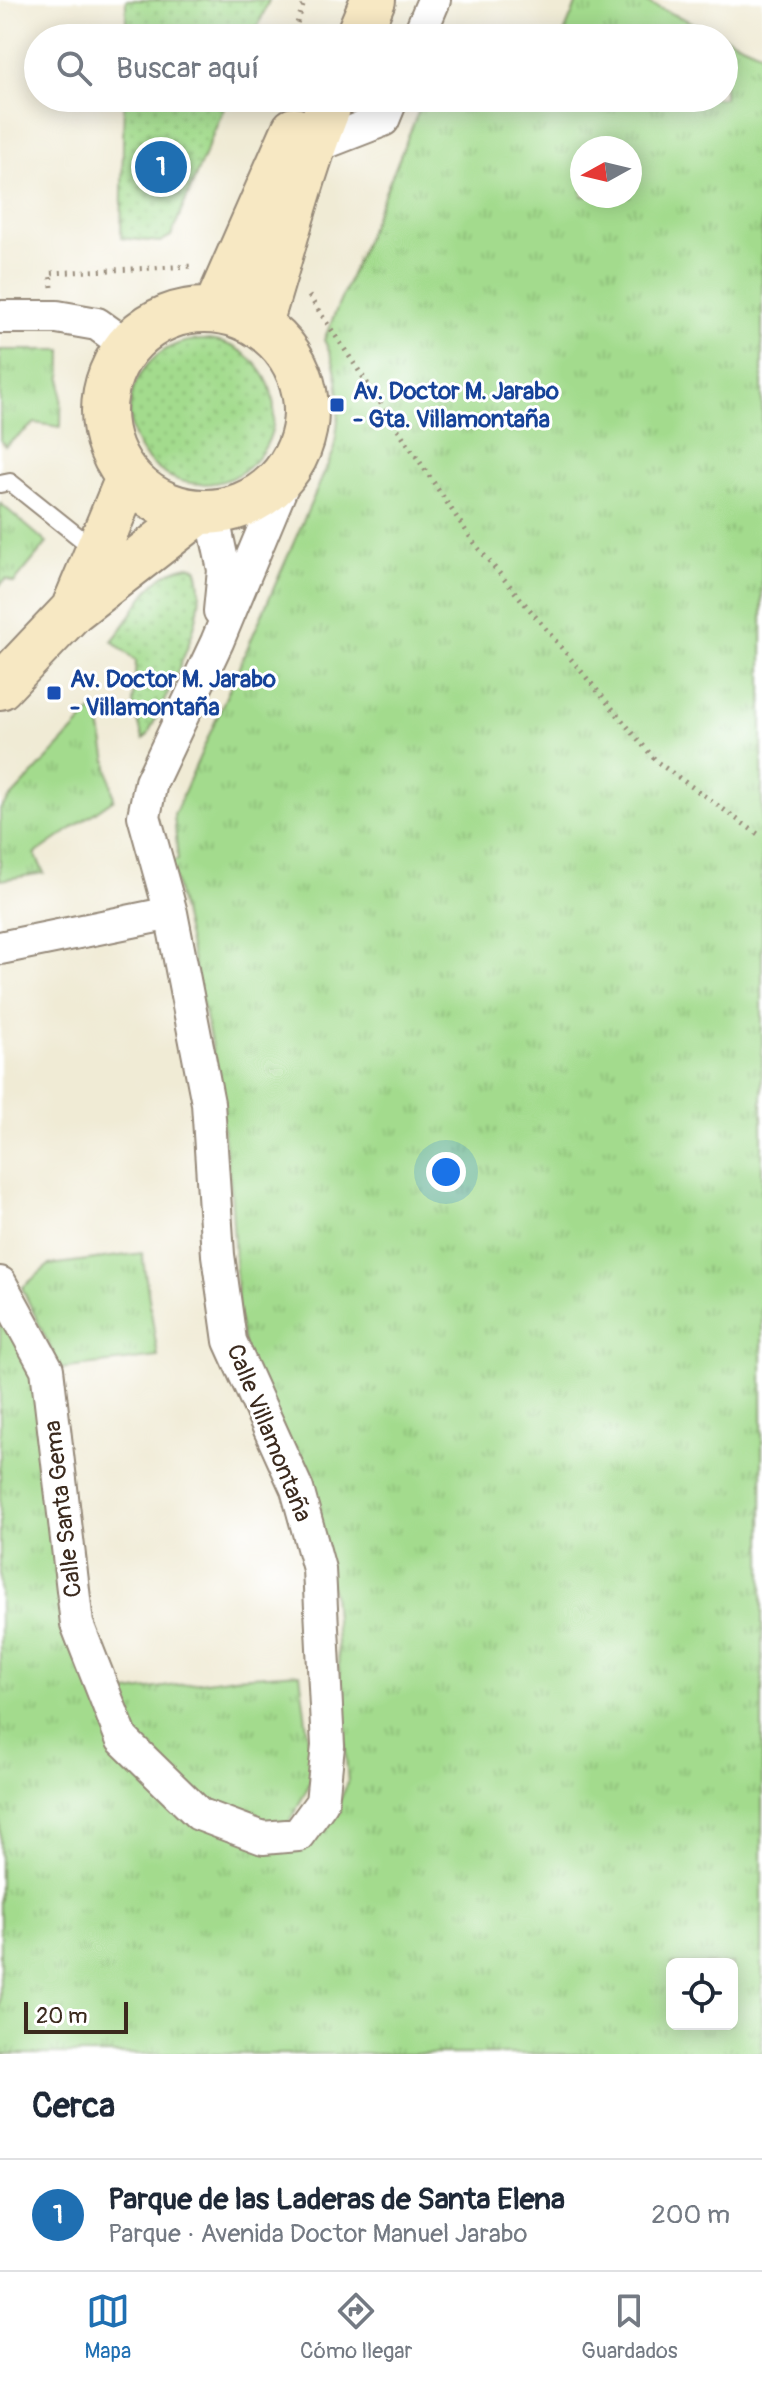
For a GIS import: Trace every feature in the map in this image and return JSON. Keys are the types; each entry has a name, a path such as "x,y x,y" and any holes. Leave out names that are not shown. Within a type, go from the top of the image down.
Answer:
{"street":[{"path":"339,24 349,0"},
{"path":"363,24 373,0"},
{"path":"424,24 434,0"},
{"path":"215,310 301,112"},
{"path":"259,326 311,148 326,112"},
{"path":"311,148 383,120 386,112"},
{"path":"215,310 259,326 291,359 306,402 299,448 289,469 268,491 242,506 205,513 172,507 148,496 128,478 110,447 104,412 110,376 128,346 162,320 182,312 215,310"},
{"path":"0,317 57,317 97,324 128,346"},
{"name":"Calle Villamontaña","path":"122,1739 199,1814 263,1838 298,1835 322,1802 328,1746 319,1569 297,1489 230,1341 218,1255 208,1103 171,913 144,816 151,782 217,642 289,469"},
{"path":"72,611 128,478"},
{"path":"0,687 72,611 205,513"},
{"name":"Calle Villamontaña","path":"205,513 224,570 217,642"},
{"path":"0,948 171,913"},
{"name":"Calle Santa Gema","path":"0,1283 47,1369 77,1624 122,1739"}],"lane":[{"path":"0,484 10,482 98,552"}],"path":[{"path":"297,24 305,0"},
{"path":"281,255 484,556 657,762 762,837"},
{"path":"57,317 50,273 200,266"}],"green space":[{"path":"126,0 269,0 259,24 126,24"},
{"path":"578,0 641,0 696,24 568,24"},
{"path":"738,42 762,53 762,2054 0,2054 0,1304 10,1316 40,1396 44,1498 68,1611 107,1725 190,1819 313,1840 333,1814 348,1783 333,1593 248,1368 238,1313 231,1189 212,1047 171,862 178,860 174,815 333,453 339,395 324,340 418,112 738,112"},
{"path":"124,112 222,112 171,236 160,242 121,238"},
{"path":"202,340 230,345 253,361 269,384 274,412 269,440 253,463 230,479 202,484 174,479 151,463 135,440 130,412 135,384 151,361 174,345"},
{"path":"0,350 62,350 61,427 35,423 5,446 0,440"},
{"path":"0,503 47,543 14,583 6,579 0,585"},
{"path":"189,566 196,568 200,586 199,607 186,653 148,735 143,739 133,703 136,661 112,641 153,585 163,576"},
{"path":"92,711 99,718 114,799 35,854 44,873 0,880 0,809"},
{"path":"142,1253 158,1357 60,1369 22,1288 49,1265"},
{"path":"300,1673 313,1778 287,1826 245,1829 131,1741 113,1694 235,1677"}],"place":[{"name":"Parque de las Laderas de Santa Elena","path":"161,167"},
{"name":"Av. Doctor M. Jarabo - Gta. Villamontaña","path":"337,405"},
{"name":"Av. Doctor M. Jarabo - Villamontaña","path":"54,693"}]}
